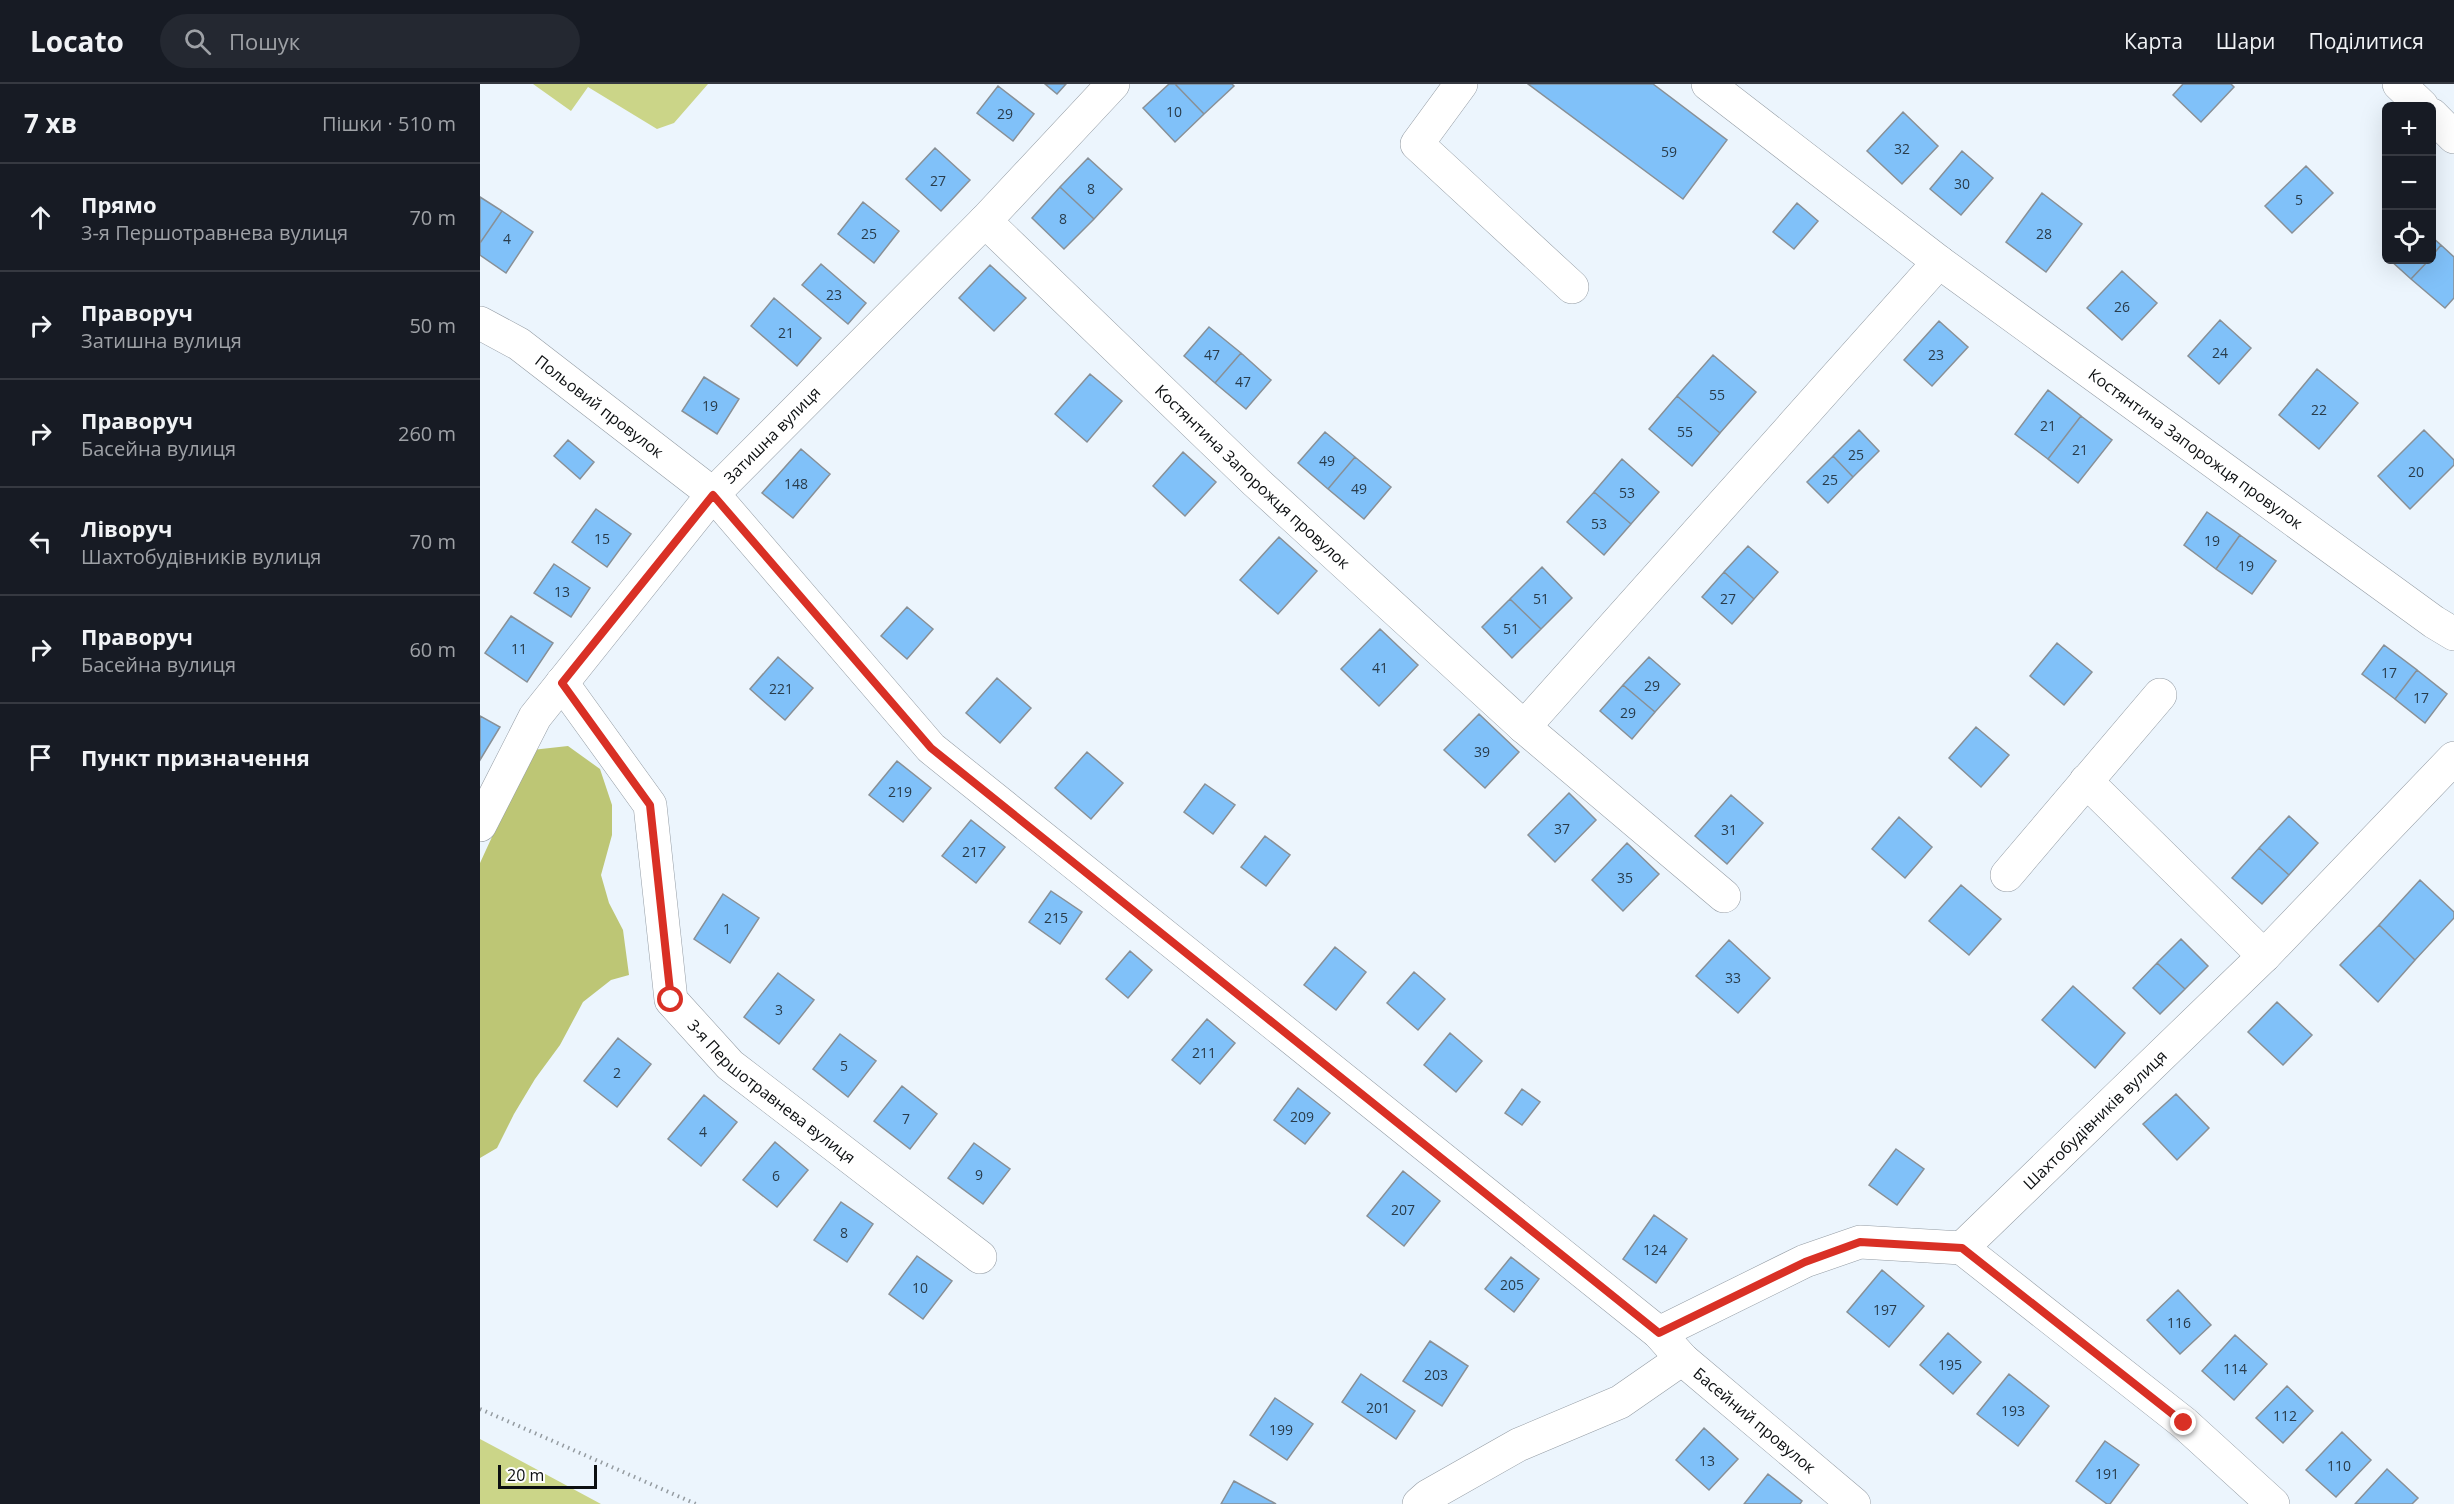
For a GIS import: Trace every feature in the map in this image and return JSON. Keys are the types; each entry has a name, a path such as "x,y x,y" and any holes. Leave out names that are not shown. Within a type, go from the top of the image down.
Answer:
{"street":[{"name":"Затишна вулиця","path":"480,825 535,717 713,495 985,221 1113,84"},
{"path":"1461,84 1417,144 1572,287"},
{"name":"Костянтина Запорожця провулок","path":"1708,84 1939,262 2434,622 2454,634"},
{"path":"2398,84 2418,102"},
{"path":"2436,119 2454,137"},
{"name":"Костянтина Запорожця провулок","path":"985,221 1256,482 1524,727 1724,896"},
{"path":"1524,727 1939,262"},
{"name":"Польовий провулок","path":"480,323 519,344 713,495 931,748 1659,1333"},
{"name":"3-я Першотравнева вулиця","path":"562,683 650,805 671,1000 730,1065 980,1257"},
{"path":"2007,875 2160,695"},
{"name":"Шахтобудівників вулиця","path":"1962,1248 2264,956 2454,758"},
{"path":"2086,781 2264,956"},
{"path":"1659,1333 1805,1262 1860,1242 1962,1248 2184,1423 2274,1504"},
{"name":"Басейний провулок","path":"1659,1333 1682,1359 1854,1504"},
{"path":"1419,1504 1428,1496 1518,1445 1620,1402 1682,1359"}],"path":[{"path":"480,1409 696,1504"}],"green space":[{"path":"533,84 708,84 674,123 657,129 588,87 571,111"},
{"path":"568,746 600,769 612,805 612,835 601,875 609,903 623,930 629,975 611,980 583,1002 560,1045 535,1079 514,1114 497,1148 480,1158 480,863 532,750"},
{"path":"480,1439 601,1504 480,1504"}],"building":[{"path":"1045,84 1066,84 1057,94"},
{"path":"1169,84 1175,84 1204,114 1175,142 1143,108"},
{"path":"1175,84 1232,84 1234,86 1204,114"},
{"path":"1528,84 1653,84 1727,140 1683,199"},
{"path":"2183,84 2231,84 2234,87 2201,122 2173,95"},
{"path":"998,86 1034,114 1013,141 977,113"},
{"path":"1903,112 1938,146 1902,184 1867,151"},
{"path":"935,148 970,180 941,211 906,179"},
{"path":"1962,151 1993,178 1961,215 1930,189"},
{"path":"1088,158 1122,189 1094,219 1060,187"},
{"path":"2306,166 2333,193 2292,233 2265,206"},
{"path":"1060,187 1094,219 1064,249 1032,218"},
{"path":"2042,193 2082,224 2046,272 2006,242"},
{"path":"480,197 502,211 480,243"},
{"path":"863,202 899,231 874,263 838,234"},
{"path":"1797,203 1818,221 1794,249 1773,232"},
{"path":"502,211 533,232 506,273 480,255 480,243"},
{"path":"2436,241 2441,245 2436,251"},
{"path":"2441,245 2454,257 2454,298 2445,308 2411,279 2425,264 2436,264 2436,251"},
{"path":"821,264 866,303 848,324 802,285"},
{"path":"2394,264 2425,264 2411,279"},
{"path":"990,265 1026,298 994,331 959,298"},
{"path":"2122,271 2157,303 2122,340 2087,308"},
{"path":"774,298 821,338 797,366 751,326"},
{"path":"2220,320 2251,348 2219,384 2188,356"},
{"path":"1939,321 1968,347 1932,386 1904,360"},
{"path":"1209,327 1241,353 1215,383 1184,356"},
{"path":"1241,353 1271,380 1246,409 1215,383"},
{"path":"1713,355 1756,392 1720,433 1677,396"},
{"path":"2317,369 2358,403 2319,449 2279,415"},
{"path":"1090,374 1122,401 1087,442 1055,414"},
{"path":"704,377 739,399 717,434 682,411"},
{"path":"2048,390 2081,416 2048,459 2015,434"},
{"path":"1677,396 1720,433 1692,466 1649,429"},
{"path":"2081,416 2112,440 2078,483 2048,459"},
{"path":"1859,430 1879,451 1853,477 1833,456"},
{"path":"2424,430 2454,460 2454,465 2410,509 2378,476"},
{"path":"1325,432 1355,457 1328,489 1298,463"},
{"path":"568,440 594,462 580,479 554,456"},
{"path":"801,449 830,474 793,518 762,493"},
{"path":"1183,452 1216,482 1185,516 1153,486"},
{"path":"1833,456 1853,477 1828,503 1807,482"},
{"path":"1355,457 1391,487 1364,519 1328,489"},
{"path":"1622,459 1659,492 1631,524 1594,492"},
{"path":"1594,492 1631,524 1604,555 1567,522"},
{"path":"596,509 631,534 607,567 572,542"},
{"path":"2207,512 2240,535 2216,569 2184,545"},
{"path":"2240,535 2276,561 2252,594 2216,569"},
{"path":"1279,537 1317,571 1278,614 1240,580"},
{"path":"1748,546 1778,572 1754,599 1724,572"},
{"path":"554,564 590,588 571,617 534,593"},
{"path":"1542,567 1572,598 1541,629 1510,599"},
{"path":"1724,572 1754,599 1732,624 1702,597"},
{"path":"1510,599 1541,629 1512,658 1482,627"},
{"path":"907,607 933,629 907,659 881,636"},
{"path":"511,616 553,643 527,682 485,653"},
{"path":"1380,629 1418,665 1379,706 1341,669"},
{"path":"2057,643 2092,672 2064,705 2030,676"},
{"path":"2384,645 2417,670 2395,699 2362,674"},
{"path":"778,657 813,688 785,720 750,689"},
{"path":"1649,657 1680,684 1655,712 1623,685"},
{"path":"2417,670 2447,694 2425,723 2395,699"},
{"path":"997,678 1031,708 1000,743 966,713"},
{"path":"1623,685 1655,712 1632,739 1600,711"},
{"path":"1479,714 1519,752 1485,788 1444,750"},
{"path":"480,716 500,727 480,760"},
{"path":"1976,727 2009,755 1981,787 1949,758"},
{"path":"1087,752 1123,783 1091,819 1055,788"},
{"path":"897,761 931,788 903,822 869,795"},
{"path":"1205,784 1235,805 1213,834 1184,812"},
{"path":"1569,793 1596,820 1555,862 1528,835"},
{"path":"1731,795 1763,823 1727,864 1695,836"},
{"path":"2289,816 2318,843 2289,875 2259,848"},
{"path":"1899,817 1932,847 1905,878 1872,849"},
{"path":"971,820 1005,847 976,883 942,856"},
{"path":"1265,836 1290,855 1266,886 1241,867"},
{"path":"1627,843 1659,874 1623,911 1592,880"},
{"path":"2259,848 2289,875 2262,904 2232,878"},
{"path":"2420,880 2454,912 2454,918 2415,960 2379,925"},
{"path":"1961,885 2001,919 1969,955 1929,921"},
{"path":"1051,891 1082,912 1060,944 1029,922"},
{"path":"723,894 759,918 730,963 694,939"},
{"path":"2379,925 2415,960 2378,1002 2340,965"},
{"path":"2181,939 2208,966 2185,989 2157,963"},
{"path":"1729,940 1770,978 1738,1013 1696,976"},
{"path":"1335,947 1366,972 1336,1010 1304,985"},
{"path":"1130,951 1152,970 1128,998 1106,979"},
{"path":"2157,963 2185,989 2160,1014 2133,988"},
{"path":"1414,972 1445,999 1418,1030 1387,1003"},
{"path":"778,973 814,1000 779,1044 744,1017"},
{"path":"2073,986 2125,1033 2095,1068 2042,1020"},
{"path":"2277,1002 2312,1035 2283,1065 2248,1032"},
{"path":"1207,1019 1235,1043 1200,1084 1172,1060"},
{"path":"1450,1033 1482,1061 1456,1092 1424,1065"},
{"path":"840,1034 876,1061 848,1097 813,1069"},
{"path":"618,1038 651,1064 617,1107 584,1081"},
{"path":"902,1086 937,1114 910,1149 874,1121"},
{"path":"1298,1088 1330,1113 1305,1144 1274,1120"},
{"path":"1522,1089 1540,1102 1522,1125 1505,1113"},
{"path":"2176,1094 2209,1128 2177,1160 2143,1124"},
{"path":"704,1095 737,1122 701,1166 668,1139"},
{"path":"775,1142 808,1170 777,1207 743,1180"},
{"path":"974,1143 1010,1169 983,1204 948,1178"},
{"path":"1896,1149 1924,1169 1897,1205 1869,1185"},
{"path":"1403,1171 1440,1201 1404,1246 1367,1216"},
{"path":"841,1202 873,1224 847,1262 814,1240"},
{"path":"1654,1215 1687,1239 1656,1283 1623,1259"},
{"path":"917,1256 952,1281 923,1319 889,1294"},
{"path":"1511,1257 1539,1279 1514,1312 1485,1289"},
{"path":"1882,1270 1924,1306 1889,1347 1847,1312"},
{"path":"2178,1290 2211,1325 2180,1354 2147,1320"},
{"path":"1948,1333 1981,1362 1953,1394 1920,1365"},
{"path":"2235,1335 2267,1364 2234,1400 2202,1371"},
{"path":"1430,1341 1468,1366 1442,1406 1403,1381"},
{"path":"1361,1374 1415,1411 1396,1439 1342,1402"},
{"path":"2009,1374 2049,1406 2018,1446 1977,1414"},
{"path":"2287,1386 2313,1411 2283,1443 2256,1418"},
{"path":"1275,1398 1313,1424 1287,1460 1250,1435"},
{"path":"1704,1428 1738,1459 1709,1490 1676,1460"},
{"path":"2342,1432 2371,1460 2336,1497 2306,1470"},
{"path":"2105,1441 2139,1465 2110,1504 2076,1481"},
{"path":"2387,1469 2418,1498 2412,1504 2355,1504"},
{"path":"1768,1474 1802,1501 1800,1504 1744,1504"},
{"path":"1234,1481 1276,1504 1221,1504"}],"route":[{"path":"671,1000 650,805 562,683 713,495 931,748 1659,1333 1805,1262 1860,1242 1962,1248 2184,1423"}]}
